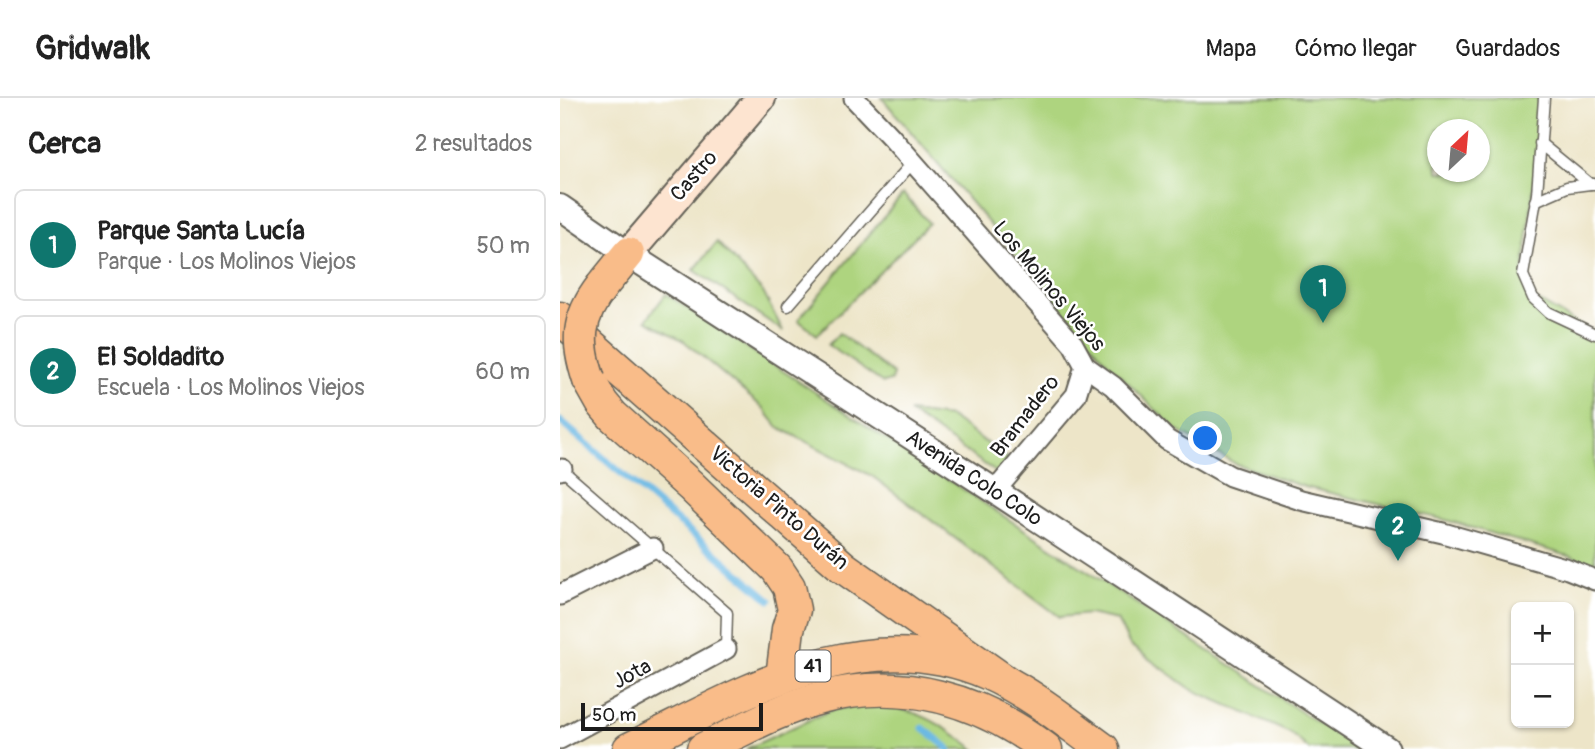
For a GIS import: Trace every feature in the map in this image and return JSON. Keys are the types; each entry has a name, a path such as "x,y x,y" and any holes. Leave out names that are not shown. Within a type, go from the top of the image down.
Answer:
{"main road":[{"name":"Castro","path":"628,254 761,98"},
{"path":"628,254 587,308 580,332 583,364 602,403 613,416 777,569 789,587 794,610 788,629 782,677"},
{"name":"Victoria Pinto Durán","path":"560,318 844,567 1009,684"},
{"path":"691,486 844,567"},
{"name":"41","path":"629,749 782,677 834,660 890,655 946,660 987,673 1040,702 1103,749"},
{"name":"41","path":"703,749 773,715 820,698 848,692 889,689 931,694 968,704 1009,724 1046,749"}],"street":[{"name":"Los Molinos Viejos","path":"854,98 1073,344 1085,366 1113,386 1167,440 1230,476 1301,500 1443,533 1568,569 1595,580"},
{"name":"Avenida Colo Colo","path":"560,207 1387,749"},
{"name":"Bramadero","path":"995,491 1076,395 1085,366"},
{"path":"560,596 653,548"},
{"name":"Jota","path":"560,739 726,649"}],"lane":[{"path":"1544,98 1535,201 1523,275 1533,298 1548,312 1595,334"},
{"path":"1540,143 1592,184"},
{"path":"788,306 913,162"},
{"path":"1535,201 1567,187 1592,184"},
{"path":"561,469 727,613 726,649"}],"green space":[{"path":"882,98 1544,98 1523,275 1533,298 1595,334 1595,566 1446,520 1305,487 1236,464 1175,429 1107,362"},
{"path":"903,194 929,223 817,335 798,320"},
{"path":"717,242 763,292 783,331 694,270"},
{"path":"666,294 1359,749 1309,749 1290,733 1191,689 1130,645 1117,620 1089,614 1060,617 872,476 778,427 762,407 684,341 646,320"},
{"path":"839,333 893,374 891,381 883,383 828,345"},
{"path":"909,412 950,417 1009,459 997,473"},
{"path":"862,705 896,708 922,716 947,729 975,749 746,749 831,710"}],"waterway":[{"path":"560,421 770,600"},
{"path":"923,728 949,749"}],"place":[{"name":"Parque Santa Lucía","path":"1323,323"},
{"name":"El Soldadito","path":"1398,561"}]}
